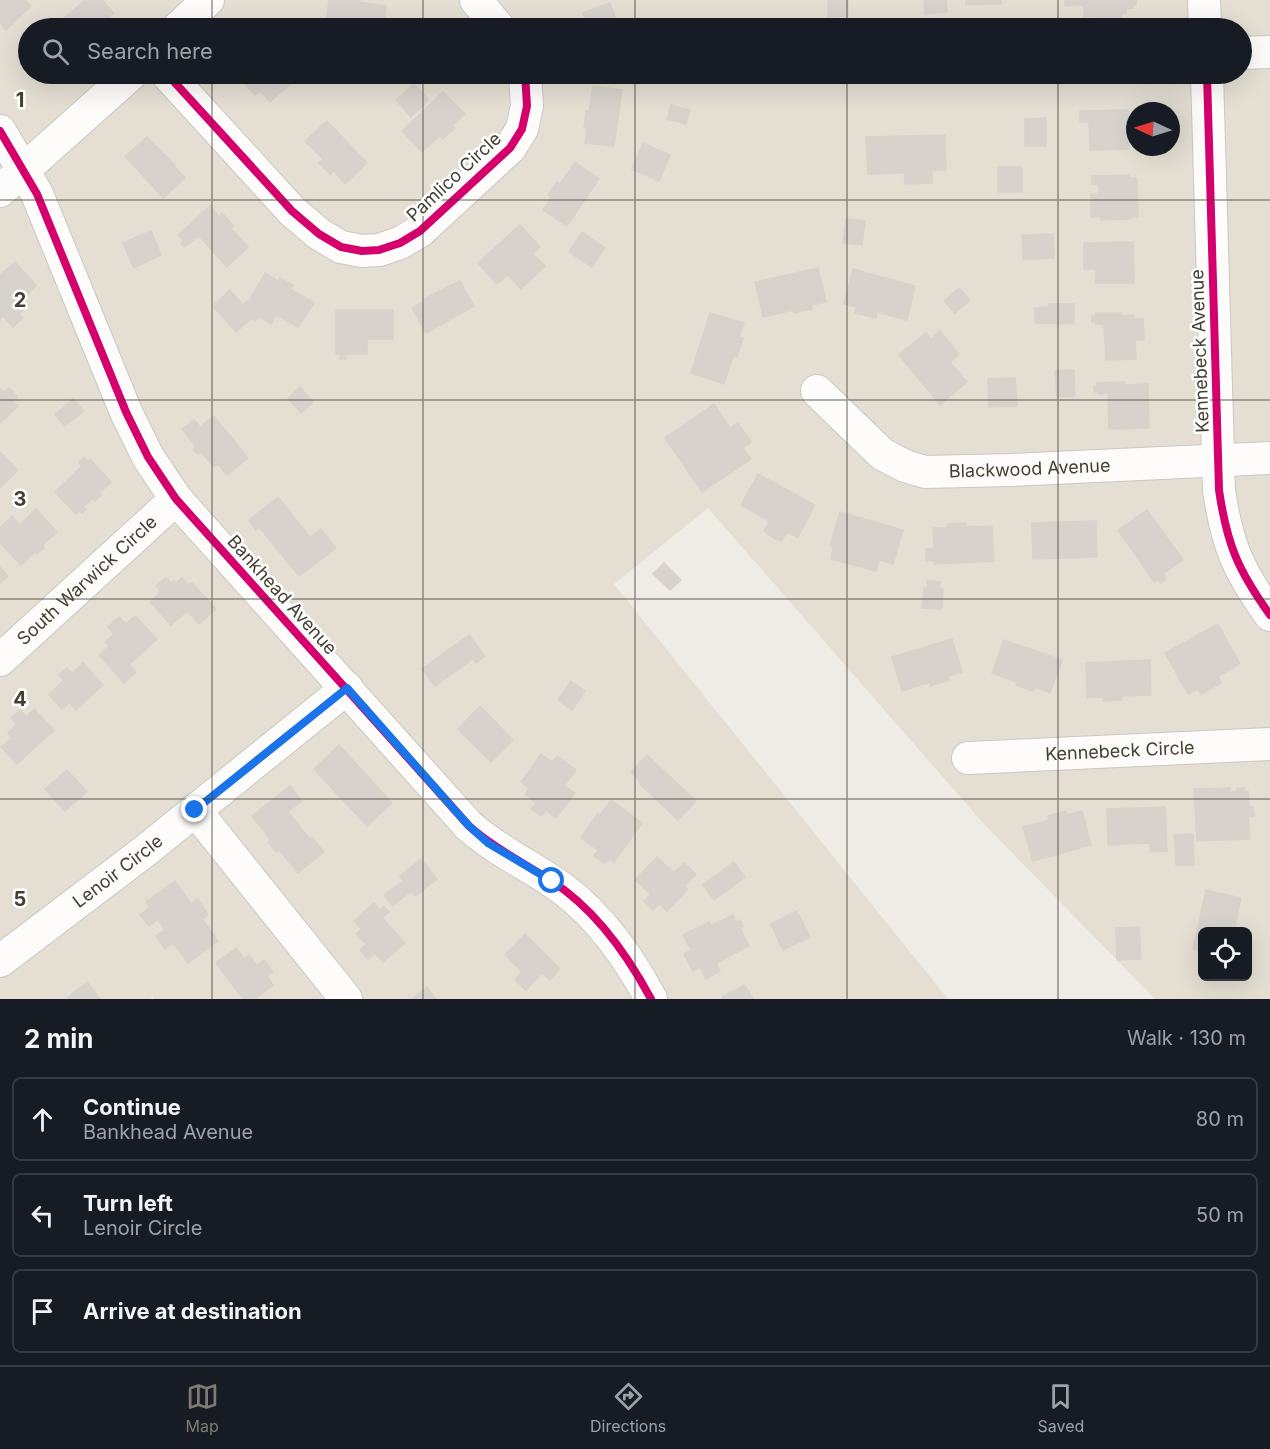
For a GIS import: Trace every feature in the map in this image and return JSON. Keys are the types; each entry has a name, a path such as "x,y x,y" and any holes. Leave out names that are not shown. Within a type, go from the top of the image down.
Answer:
{"street":[{"path":"189,18 208,0"},
{"path":"476,0 491,18"},
{"path":"1204,0 1205,18"},
{"path":"1252,53 1270,52"},
{"path":"0,191 120,84"},
{"name":"Pamlico Circle","path":"176,84 292,211 319,234 341,247 362,251 390,247 420,231 510,148 522,129 527,106 526,84"},
{"name":"Kennebeck Avenue","path":"1207,84 1219,490 1223,519 1233,554 1249,587 1270,615"},
{"name":"Bankhead Avenue","path":"0,130 37,194 126,412 148,457 176,499 469,826 488,843 552,881 584,907 615,942 638,974 651,999"},
{"name":"Blackwood Avenue","path":"817,391 882,454 905,466 925,472 1270,458"},
{"name":"South Warwick Circle","path":"0,660 176,499"},
{"name":"Lenoir Circle","path":"0,961 145,851 347,688"},
{"name":"Kennebeck Circle","path":"968,758 1270,744"},
{"path":"195,810 346,999"}],"shaded area":[{"path":"0,0 1270,0 1270,999 1155,999 983,823 708,508 614,584 948,999 154,999 152,996 151,999 0,999"}],"building":[{"path":"0,0 25,0 31,6 6,30 0,23"},
{"path":"85,0 102,0 114,13 108,18 64,18"},
{"path":"329,0 359,0 358,2 386,6 384,18 327,18"},
{"path":"828,0 848,0 848,16 828,17"},
{"path":"924,0 946,0 947,12 925,14"},
{"path":"966,0 1001,0 1001,4 966,5"},
{"path":"1065,0 1136,0 1136,5 1133,5 1133,8 1126,8 1126,14 1121,14 1121,18 1084,17 1084,5 1065,6"},
{"path":"610,3 615,18 585,18 583,13"},
{"path":"245,84 290,84 270,102 260,91 255,95"},
{"path":"414,84 429,100 411,117 396,100"},
{"path":"593,86 622,90 614,146 585,143 586,111 589,111"},
{"path":"443,92 465,114 443,139 440,135 422,152 402,131"},
{"path":"671,105 690,110 686,124 667,119"},
{"path":"1126,110 1126,149 1090,150 1089,122 1080,122 1080,111"},
{"path":"1046,118 1046,146 1025,146 1025,119"},
{"path":"327,121 367,163 345,184 334,171 330,174 319,163 323,159 305,141"},
{"path":"945,135 946,170 932,170 932,183 905,184 904,173 868,174 866,137"},
{"path":"147,137 185,178 163,198 125,156"},
{"path":"643,143 670,155 659,181 632,169"},
{"path":"575,162 599,179 567,226 543,210 551,197 548,195 557,182 560,184"},
{"path":"998,167 1022,167 1022,192 998,192"},
{"path":"1129,175 1130,178 1137,178 1138,217 1101,220 1100,217 1091,217 1091,194 1099,194 1099,184 1092,184 1092,176"},
{"path":"210,206 219,216 222,213 234,226 231,228 248,247 227,267 199,236 184,247 181,243 184,241 178,235"},
{"path":"846,219 865,221 862,245 843,243"},
{"path":"520,225 540,247 533,254 545,266 521,289 508,275 497,284 478,263"},
{"path":"151,231 161,255 134,268 123,243"},
{"path":"582,232 605,248 592,267 569,252"},
{"path":"1053,234 1054,258 1023,259 1022,235"},
{"path":"1133,242 1134,283 1096,283 1096,269 1084,269 1084,243"},
{"path":"15,262 36,285 24,299 29,305 19,314 23,318 13,327 3,316 0,319 0,275"},
{"path":"818,268 826,302 811,305 812,309 794,313 793,310 763,317 755,282"},
{"path":"853,269 915,286 907,320 877,312 876,318 855,313 857,307 844,304"},
{"path":"265,273 278,281 280,278 293,285 290,289 314,303 298,327 276,315 271,324 259,317 255,321 252,318 236,332 213,306 230,290 243,305 251,298"},
{"path":"460,281 474,306 426,333 412,308 425,301 424,299"},
{"path":"959,288 970,300 955,313 944,301"},
{"path":"1049,304 1074,304 1074,324 1035,323 1035,308 1049,307"},
{"path":"336,310 393,310 393,339 367,339 367,354 346,354 346,359 340,359 340,354 336,354"},
{"path":"710,313 744,323 739,337 743,338 737,357 733,356 724,384 691,373"},
{"path":"1095,313 1121,313 1121,316 1134,315 1134,319 1143,318 1144,340 1135,340 1136,359 1106,360 1104,324 1092,322 1092,316 1095,316"},
{"path":"940,331 959,354 950,362 967,382 940,405 899,355 926,333 931,339"},
{"path":"1074,370 1075,396 1057,397 1055,371"},
{"path":"1015,378 1017,406 989,407 988,379"},
{"path":"1124,382 1124,385 1148,384 1149,428 1109,429 1108,393 1094,392 1094,386 1097,386 1097,383"},
{"path":"300,387 313,402 301,413 288,398"},
{"path":"0,388 4,392 9,388 18,397 13,402 18,406 0,423"},
{"path":"73,399 84,411 65,426 55,414"},
{"path":"714,404 730,428 738,423 751,442 743,448 751,459 702,492 665,438"},
{"path":"214,416 248,458 227,475 218,464 214,467 201,452 198,454 193,449 196,447 182,429 194,420 200,427"},
{"path":"0,452 18,470 1,487 0,486"},
{"path":"84,457 88,461 90,459 111,482 99,493 101,495 95,501 92,499 83,507 86,509 82,513 79,510 76,514 55,492 82,466 79,462"},
{"path":"758,474 815,505 798,537 787,532 781,541 772,537 764,531 769,521 741,505"},
{"path":"278,497 310,537 321,529 336,548 299,576 259,527 256,530 249,520"},
{"path":"36,509 57,532 42,546 44,548 37,554 35,552 21,565 0,543 0,528 12,516 20,525"},
{"path":"1147,510 1183,560 1163,574 1166,579 1161,583 1158,579 1154,582 1118,530"},
{"path":"840,512 903,530 893,564 879,560 876,571 831,559 833,547 830,546"},
{"path":"1096,521 1097,557 1033,559 1032,523"},
{"path":"966,523 966,527 992,526 994,561 934,564 934,561 926,561 926,549 934,549 933,528 947,528 948,524"},
{"path":"664,563 681,580 670,590 653,574"},
{"path":"0,567 8,576 0,583"},
{"path":"166,578 171,583 174,581 176,583 182,578 188,585 192,583 216,609 199,624 187,611 171,625 150,602 161,592 156,586"},
{"path":"927,581 940,582 940,589 943,589 942,609 922,608"},
{"path":"135,616 157,639 129,665 136,672 124,683 99,655 109,646 105,642 114,634 108,627 119,617 126,624"},
{"path":"1218,624 1240,664 1218,676 1221,683 1201,694 1198,689 1188,694 1165,653"},
{"path":"469,635 485,656 476,663 473,659 435,686 422,669"},
{"path":"952,639 962,672 948,676 949,680 930,686 930,682 902,691 892,657"},
{"path":"1004,640 1062,660 1050,693 1035,687 1033,691 1016,685 1017,682 992,673"},
{"path":"1150,660 1151,695 1122,696 1122,700 1103,701 1103,697 1087,698 1086,663"},
{"path":"83,663 103,685 76,710 70,703 62,709 49,695 64,680 59,675 67,668 72,673"},
{"path":"571,681 585,691 572,710 558,700"},
{"path":"480,706 513,740 491,762 458,729"},
{"path":"34,709 54,730 17,764 1,747 12,738 8,733 17,724 11,718 20,710 26,717"},
{"path":"339,745 392,803 367,826 314,769"},
{"path":"541,754 552,762 557,756 576,770 564,786 575,793 556,818 546,810 541,816 531,809 536,803 525,794 529,788 521,782"},
{"path":"647,755 696,801 678,820 640,784 641,782 631,772"},
{"path":"67,770 87,792 65,811 45,789"},
{"path":"290,786 302,801 288,812 324,852 298,873 279,850 276,852 268,842 271,840 252,816"},
{"path":"1230,788 1230,792 1237,791 1237,788 1244,788 1244,791 1248,791 1249,807 1253,807 1254,816 1248,816 1250,839 1197,841 1194,789"},
{"path":"611,800 642,823 614,862 609,858 605,864 594,856 598,850 581,838 598,813 600,815"},
{"path":"1165,807 1167,851 1150,852 1150,843 1108,845 1107,809"},
{"path":"1066,811 1067,815 1082,811 1091,845 1033,861 1023,827 1049,820 1048,816"},
{"path":"1193,834 1194,865 1176,865 1174,835"},
{"path":"657,857 674,873 684,863 696,874 685,886 688,889 667,911 659,904 653,910 644,901 651,894 635,880"},
{"path":"421,859 437,879 415,896 411,891 393,906 384,895 403,881 400,876"},
{"path":"734,862 745,877 714,900 703,885"},
{"path":"175,881 191,904 198,899 208,915 202,919 218,941 188,963 173,943 165,949 156,936 165,930 158,919 149,926 140,915 150,907 146,902"},
{"path":"1206,890 1241,898 1235,927 1198,927 1198,950 1193,949"},
{"path":"374,903 380,910 384,907 389,912 382,918 405,943 383,962 375,953 368,959 360,950 366,944 356,934 362,929 354,921"},
{"path":"797,911 810,937 783,950 771,924"},
{"path":"733,915 736,922 740,920 743,926 740,928 749,946 716,963 720,971 706,979 700,967 693,971 684,954 691,950 683,935 709,922 711,926"},
{"path":"1139,927 1141,959 1117,960 1116,928"},
{"path":"525,934 560,969 550,980 542,973 526,990 515,980 522,972 505,955"},
{"path":"236,948 244,959 249,955 257,965 264,960 273,972 267,976 273,985 255,999 243,999 216,963"},
{"path":"87,982 100,999 70,999 68,997"},
{"path":"745,985 753,999 723,999 722,997"},
{"path":"427,987 436,999 412,999"}],"cycle path":[{"path":"176,84 292,211 319,234 341,247 362,251 379,250 400,243 420,231 510,148 522,129 527,106 526,84"},
{"path":"1207,84 1219,490 1230,542 1242,570 1270,615"},
{"path":"0,131 37,194 126,412 148,457 176,499 469,826 498,848 566,891 595,918 620,949 651,999"}],"route":[{"path":"195,810 347,688 469,826 488,843 552,881"}]}
